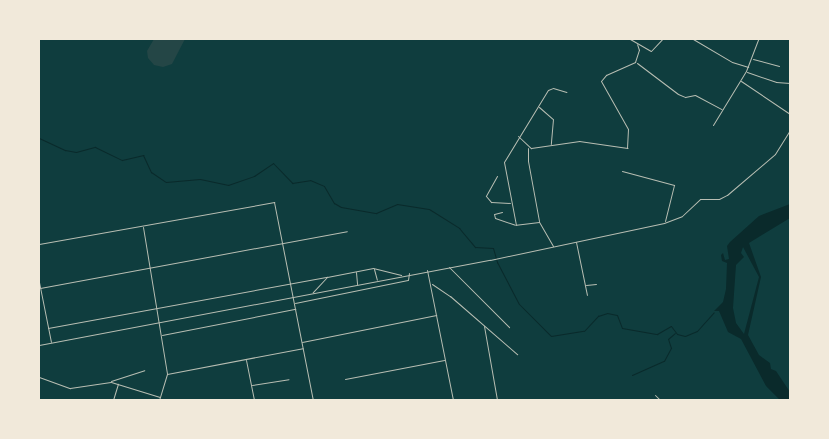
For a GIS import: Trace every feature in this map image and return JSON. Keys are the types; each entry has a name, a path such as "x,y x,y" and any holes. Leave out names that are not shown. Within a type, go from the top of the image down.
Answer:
{"street":[{"path":"630,39 651,51 662,39"},
{"path":"528,148 584,141 628,148 628,128 601,81 606,74 635,62 639,50 636,43 637,39"},
{"path":"693,39 732,62 748,67"},
{"path":"713,125 721,109 746,71 758,39"},
{"path":"752,59 779,66"},
{"path":"635,62 678,94 684,97 695,95 721,109"},
{"path":"746,71 776,82 790,84"},
{"path":"740,81 790,114"},
{"path":"516,225 504,162 518,136 539,108 550,88 566,92"},
{"path":"539,108 553,119 551,145"},
{"path":"39,345 427,270 502,258 664,223 689,211 700,198 714,199 727,195 775,154 790,130"},
{"path":"518,136 528,148 528,161 539,222 553,246"},
{"path":"622,172 674,185 664,223"},
{"path":"497,176 486,196 491,202 511,203"},
{"path":"39,244 274,202 313,400"},
{"path":"502,212 494,214 495,218 516,225 539,222"},
{"path":"143,225 148,266 167,374 159,400"},
{"path":"40,288 282,241 347,231"},
{"path":"576,242 587,295"},
{"path":"448,267 509,328"},
{"path":"48,328 373,268 402,275"},
{"path":"373,268 377,280"},
{"path":"427,270 453,400"},
{"path":"356,271 357,284"},
{"path":"294,303 408,280 409,274"},
{"path":"313,292 327,277"},
{"path":"39,282 51,343"},
{"path":"431,284 484,325 517,354"},
{"path":"585,285 596,284"},
{"path":"161,335 295,308"},
{"path":"302,342 436,315"},
{"path":"484,325 497,400"},
{"path":"167,374 304,348"},
{"path":"246,360 254,400"},
{"path":"345,379 445,360"},
{"path":"39,377 70,388 111,382 144,370"},
{"path":"251,385 289,379"},
{"path":"111,382 160,397"},
{"path":"113,400 118,384"},
{"path":"655,395 660,400"}],"shaded area":[{"path":"154,39 185,39 172,64 163,67 154,65 148,58 147,51"},
{"path":"790,204 790,218 749,243 761,277 748,335 759,355 770,363 771,369 776,371 790,392 790,400 780,400 766,386 741,339 728,332 719,311 714,311 723,302 726,289 727,263 722,261 721,255 723,253 725,260 729,259 727,246 759,216","holes":["743,247 759,277 744,334 736,323 733,308 736,265 744,257 741,253"]}],"waterway":[{"path":"39,138 65,150 76,152 95,147 122,160 143,155 151,172 166,182 200,179 228,185 254,176 273,163 292,183 310,180 324,186 334,203 341,207 376,213 397,204 429,209 459,228 475,247 493,248 497,262 519,304 551,336 584,331 598,316 607,313 617,315 622,328 657,334 671,326 677,334 685,336 697,331 714,312"},
{"path":"632,375 664,361 671,348 668,339 675,333"}]}
